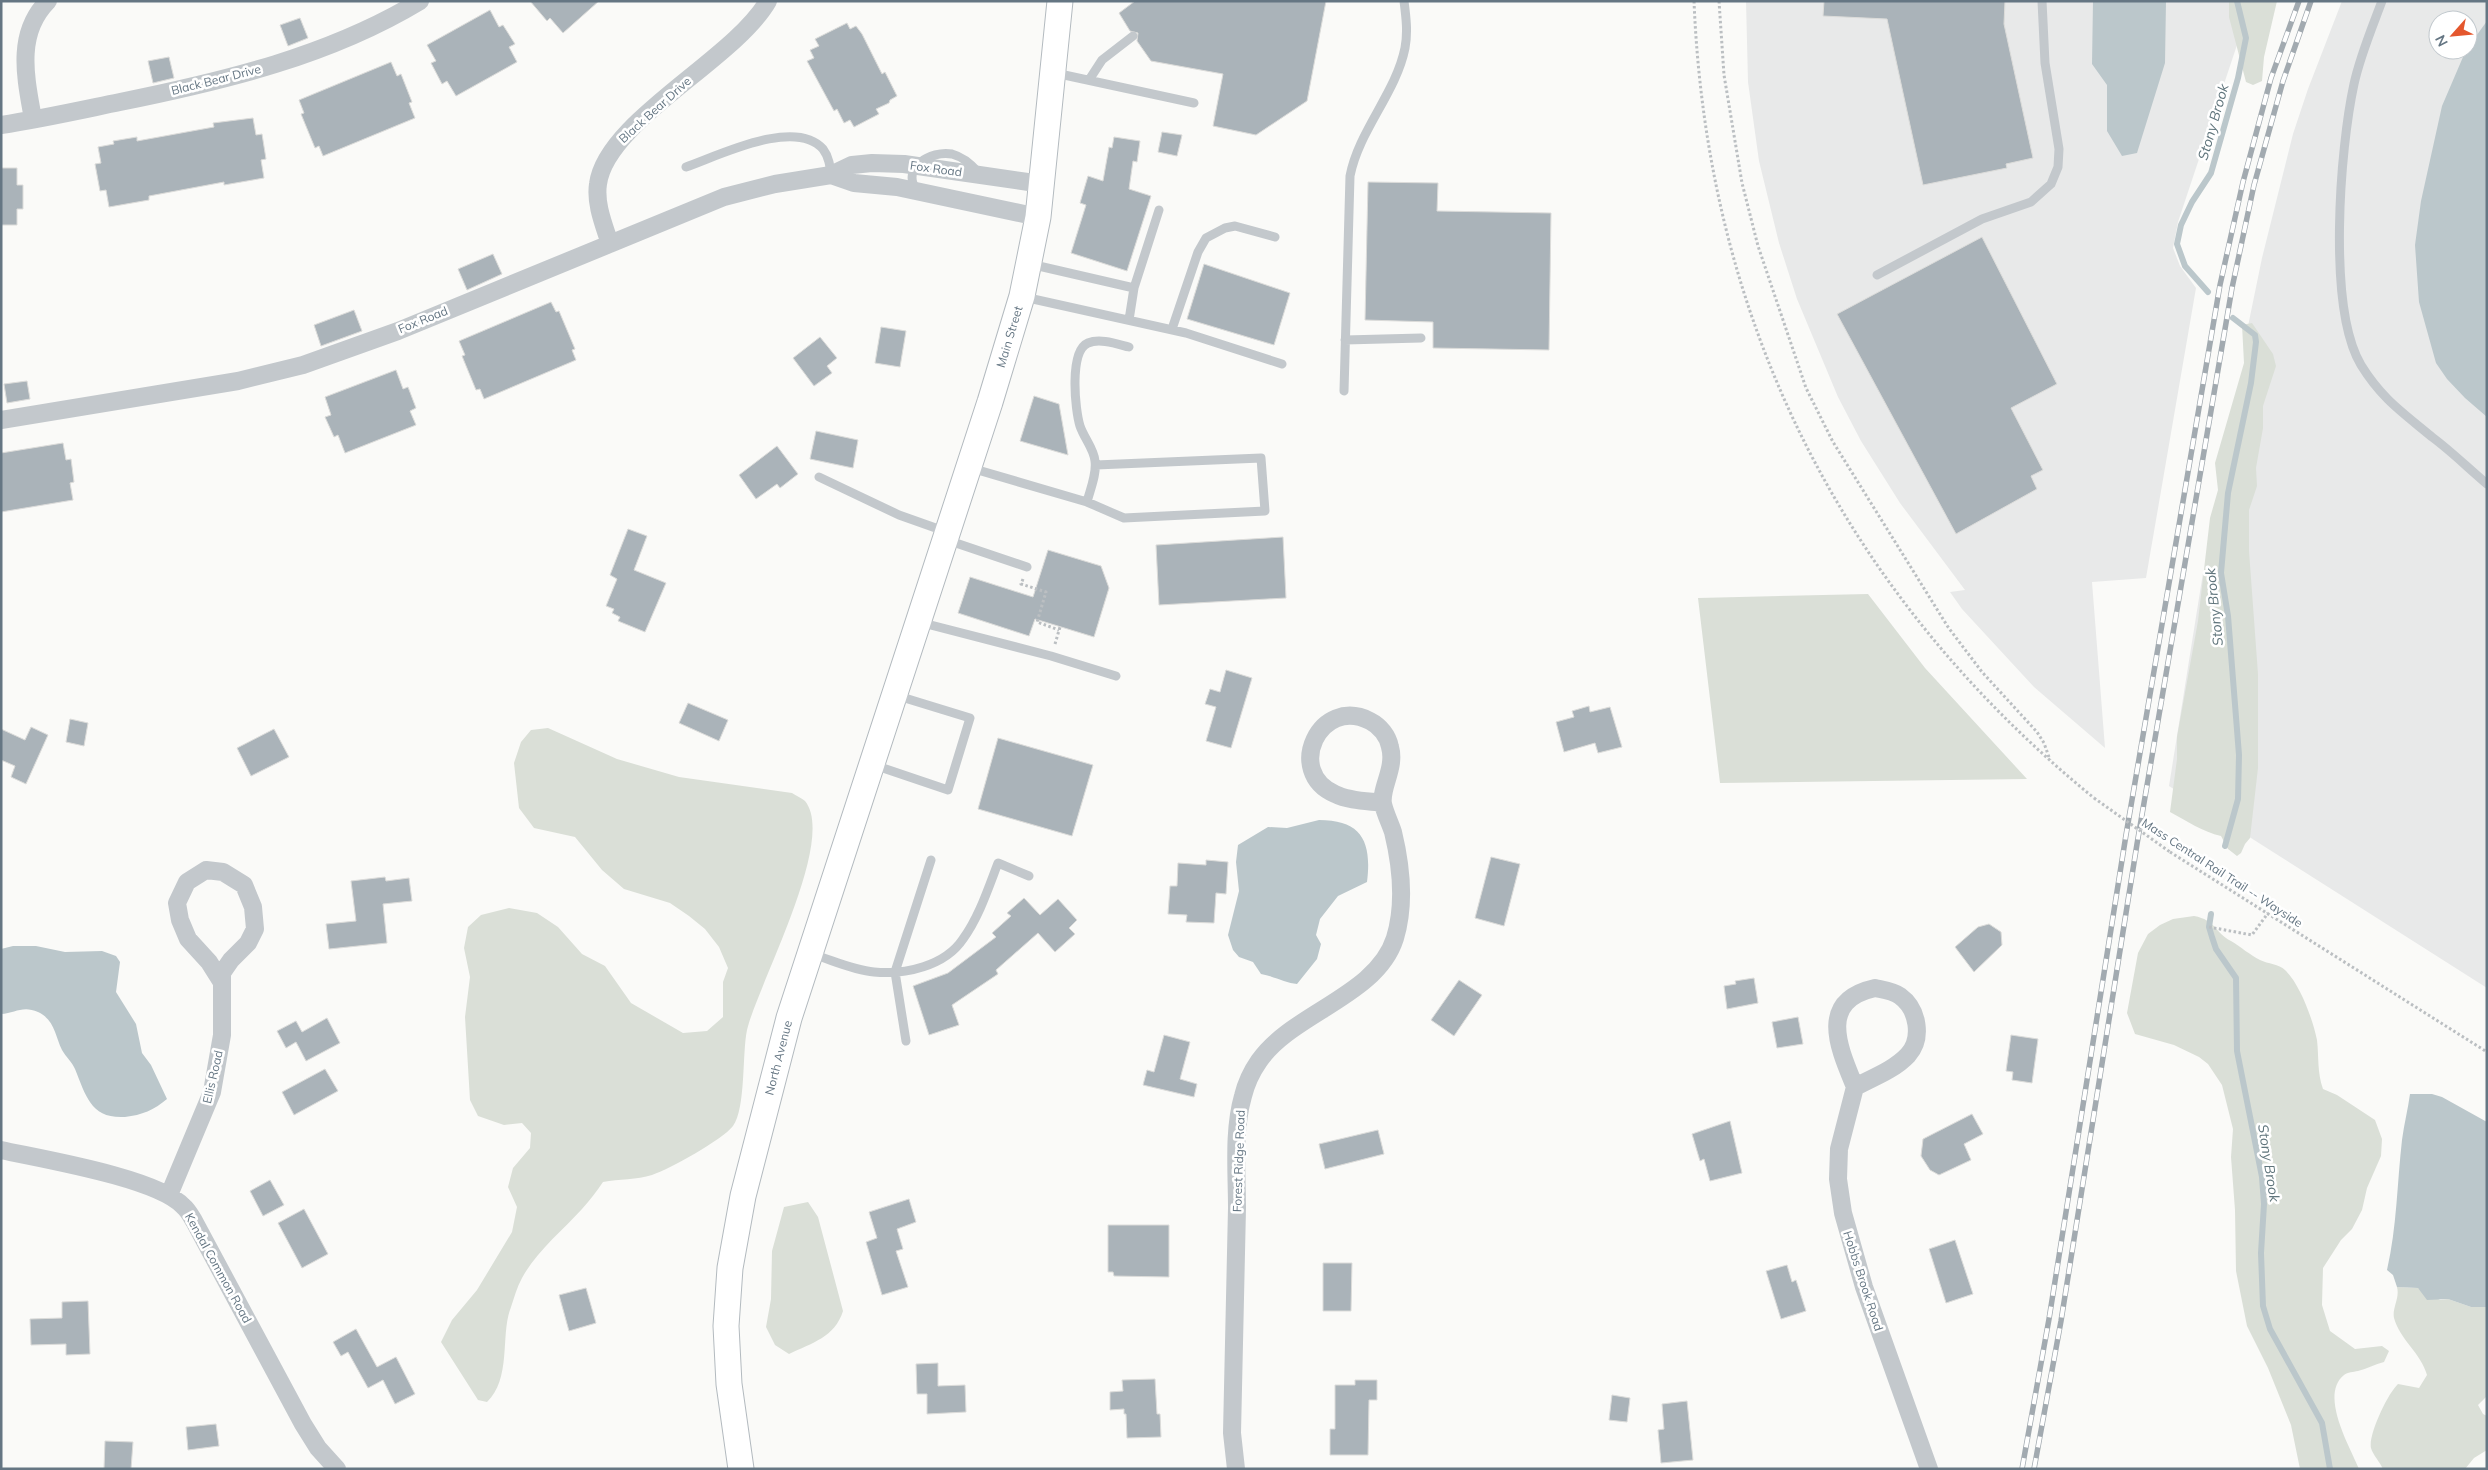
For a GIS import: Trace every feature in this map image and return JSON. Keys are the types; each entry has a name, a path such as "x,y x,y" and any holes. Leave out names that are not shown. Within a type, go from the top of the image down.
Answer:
{"main road":[{"name":"Main Street","path":"905,662 968,468 1022,296 1030,264 1042,184 1060,1"},
{"name":"North Avenue","path":"740,1469 727,1365 727,1307 731,1261 745,1188 782,1044 809,953 905,662"}],"street":[{"path":"32,119 27,82 26,44 36,17 48,1"},
{"name":"Black Bear Drive","path":"1,125 199,86 255,71 344,38 390,18 420,1"},
{"name":"Black Bear Drive","path":"610,244 597,195 600,173 608,156 638,124 744,32 768,1"},
{"name":"Fox Road","path":"1,420 238,381 303,366 398,331 739,192 831,175 861,163 916,166 1042,184"},
{"name":"Fox Road","path":"831,175 854,183 917,192 1038,217"},
{"path":"1349,716 1358,716 1375,724 1387,738 1392,765 1383,803 1334,794 1326,790 1315,776 1311,768 1310,750 1317,733 1331,721 1349,716"},
{"name":"Forest Ridge Road","path":"1236,1469 1232,1433 1238,1148 1243,1097 1253,1071 1268,1050 1290,1031 1360,982 1378,966 1390,949 1399,916 1400,889 1394,836 1383,803"},
{"name":"Ellis Road","path":"169,1195 212,1092 222,1035 222,973 231,960 248,944 255,929 253,906 244,885 223,872 206,870 187,882 177,903 180,920 188,939 209,962 221,981"},
{"path":"1874,988 1888,990 1900,996 1909,1005 1915,1016 1917,1029 1915,1042 1910,1054 1900,1062 1854,1087 1837,1037 1836,1023 1840,1010 1849,999 1861,992 1874,988"},
{"name":"Hobbs Brook Road","path":"1854,1087 1839,1149 1838,1179 1842,1213 1862,1279 1929,1469"},
{"name":"Kendal Common Road","path":"1,1150 134,1180 169,1195 183,1205 194,1221 303,1424 318,1448 337,1469"}],"lane":[{"path":"1344,391 1350,176 1355,156 1403,57 1407,35 1404,1"},
{"path":"1876,275 1982,219 2031,202 2051,184 2058,167 2059,149 2045,63 2042,1"},
{"path":"2382,1 2354,84 2347,128 2341,189 2340,245 2342,290 2348,329 2359,362 2384,397 2487,484"},
{"path":"1089,80 1102,60 1133,36"},
{"path":"1053,72 1194,103"},
{"path":"686,167 766,139 793,137 809,140 821,148 827,158 831,175"},
{"path":"916,166 911,178 917,192"},
{"path":"1129,320 1134,288 1159,210"},
{"path":"1172,329 1198,252 1206,238 1220,230 1235,226 1275,237"},
{"path":"1030,264 1134,288"},
{"path":"1022,296 1172,329 1282,364"},
{"path":"1345,340 1421,338"},
{"path":"1087,502 1096,464 1078,417 1076,380 1078,357 1083,346 1091,342 1104,342 1129,347"},
{"path":"968,468 1087,502 1124,518 1265,511 1261,458 1096,464"},
{"path":"819,477 907,519 1027,567"},
{"path":"918,622 1051,656 1116,676"},
{"path":"871,764 948,790 970,718 894,695"},
{"path":"906,1041 895,972 931,860"},
{"path":"809,953 862,970 895,972 932,964 955,950 973,923 998,863 1028,876"}],"path":[{"name":"Mass Central Rail Trail -- Wayside","path":"1694,1 1702,114 1718,202 1749,310 1776,381 1799,430 1849,522 1908,608 1973,685 2050,761 2094,798 2170,852 2487,1052"},
{"path":"1720,1 1724,75 1742,183 1758,246 1806,388 1833,442 1948,628 1982,672 2036,732 2044,743 2050,761"},
{"path":"1027,567 1021,584 1046,592 1037,622 1059,630"},
{"path":"2209,927 2252,935 2268,913"}],"shaded area":[{"path":"1746,1 2233,1 2240,36 2178,222 2173,248 2180,266 2196,288 2146,578 2092,582 2105,748 2034,687 1962,609 1950,592 1965,590 1900,503 1861,441 1838,397 1797,299 1779,243 1759,161 1748,82"},
{"path":"2093,1 2166,1 2165,63 2137,153 2122,156 2107,131 2107,85 2092,64"},
{"path":"2229,1 2277,1 2264,57 2262,81 2253,85 2246,82 2229,17"},
{"path":"2342,1 2487,1 2487,988 2169,786 2203,573 2220,572 2248,385 2247,331 2262,258 2293,134"},
{"path":"2487,21 2487,417 2447,379 2436,363 2419,302 2415,245 2421,201 2442,106 2462,60 2478,60 2478,33"},
{"path":"2252,323 2273,354 2276,366 2263,406 2263,428 2256,468 2257,486 2249,510 2249,551 2258,674 2258,768 2250,838 2237,856 2228,849 2221,836 2201,829 2170,812 2177,759 2177,737 2198,621 2210,518 2218,490 2215,463 2244,363 2242,325"},
{"path":"1868,594 1925,668 2027,779 1720,783 1698,598"},
{"path":"548,728 617,759 679,777 792,793 805,801 812,820 811,847 804,878 792,913 747,1030 742,1094 737,1118 733,1126 707,1146 683,1161 660,1172 640,1178 603,1182 582,1209 534,1259 520,1281 516,1292 508,1318 500,1381 495,1392 487,1402 478,1400 441,1342 452,1320 477,1290 512,1232 517,1207 508,1187 513,1168 530,1148 531,1133 522,1123 504,1125 478,1116 470,1100 465,1017 470,977 464,948 468,927 481,915 509,908 537,913 558,927 582,954 605,966 631,1003 683,1033 707,1031 723,1017 723,982 728,968 719,947 705,929 689,916 670,903 624,889 602,870 575,837 534,828 519,808 514,763 521,742 531,730"},
{"path":"1319,820 1345,824 1361,836 1368,855 1367,882 1338,896 1320,919 1316,935 1321,944 1317,959 1297,984 1261,974 1253,962 1239,957 1233,950 1228,935 1239,891 1236,862 1238,845 1268,827 1287,828"},
{"path":"2194,916 2207,920 2226,938 2253,956 2280,966 2291,976 2305,1003 2315,1032 2323,1089 2337,1095 2375,1120 2382,1139 2381,1156 2367,1188 2362,1210 2352,1229 2341,1240 2323,1268 2322,1305 2330,1331 2355,1349 2382,1346 2389,1351 2384,1362 2346,1374 2337,1384 2335,1408 2344,1435 2359,1469 2300,1469 2291,1425 2268,1368 2247,1326 2236,1271 2235,1210 2231,1157 2233,1129 2222,1085 2208,1064 2199,1057 2174,1045 2135,1034 2127,1013 2138,953 2148,934 2160,925 2173,919"},
{"path":"13,946 36,946 65,952 102,951 116,956 120,962 116,992 136,1024 142,1053 151,1065 167,1099 152,1109 125,1117 114,1117 97,1110 87,1097 74,1066 62,1050 54,1029 44,1015 28,1009 1,1014 1,949"},
{"path":"2410,1094 2432,1094 2442,1097 2487,1122 2487,1307 2471,1307 2448,1299 2427,1300 2418,1288 2397,1287 2393,1275 2387,1270 2395,1221 2402,1140"},
{"path":"808,1202 818,1217 843,1311 834,1327 822,1338 789,1354 775,1345 766,1327 771,1299 772,1251 784,1207"},
{"path":"2397,1287 2418,1288 2440,1300 2448,1299 2471,1307 2487,1307 2487,1396 2478,1405 2483,1414 2487,1416 2487,1450 2474,1458 2465,1469 2383,1469 2372,1451 2371,1442 2376,1424 2384,1405 2394,1389 2398,1384 2419,1388 2427,1375 2394,1318 2398,1295"}],"building":[{"path":"530,1 599,1 563,33 550,18 547,21"},
{"path":"1135,1 1326,1 1307,101 1256,135 1213,126 1223,74 1151,61 1137,41 1138,33 1130,31 1119,13"},
{"path":"1824,1 2005,1 2004,24 2033,158 2006,164 2007,168 1923,185 1887,19 1823,16"},
{"path":"490,10 499,27 503,25 515,44 509,47 517,62 456,96 447,81 442,84 431,63 436,61 427,45"},
{"path":"300,18 308,38 288,46 280,25"},
{"path":"847,23 850,29 856,26 862,34 882,74 885,72 897,96 890,100 889,103 876,109 879,114 854,127 850,120 844,123 837,109 834,111 807,61 814,58 810,50 819,46 815,39"},
{"path":"169,57 174,78 153,83 148,61"},
{"path":"391,62 397,76 401,74 412,102 409,103 415,118 323,156 319,146 315,148 301,114 304,113 299,100"},
{"path":"253,118 256,135 262,134 266,159 261,160 264,178 224,185 224,182 149,196 149,200 109,207 106,190 100,191 95,164 101,163 98,147 114,144 113,141 137,137 137,141 214,127 213,123"},
{"path":"1162,132 1182,135 1177,156 1158,152"},
{"path":"1114,137 1140,141 1137,162 1133,161 1129,189 1151,196 1127,271 1071,253 1086,205 1080,203 1088,176 1103,181 1109,147 1112,148"},
{"path":"1,168 17,168 17,185 23,185 23,209 17,209 17,225 1,225"},
{"path":"1368,182 1438,183 1437,211 1551,213 1549,350 1433,348 1433,322 1365,320"},
{"path":"1982,237 2057,384 2011,408 2043,470 2031,476 2037,489 1956,534 1837,314"},
{"path":"493,254 502,274 467,290 458,269"},
{"path":"1204,264 1290,293 1274,345 1187,319"},
{"path":"551,302 556,312 559,311 575,349 572,350 576,360 484,399 480,389 476,390 462,356 465,355 459,341"},
{"path":"354,310 362,331 321,346 314,325"},
{"path":"881,327 906,331 900,367 875,363"},
{"path":"820,337 837,358 827,366 832,373 814,386 793,358"},
{"path":"396,370 403,389 408,387 416,408 410,411 416,425 345,453 338,435 334,437 325,417 331,415 325,397"},
{"path":"27,381 30,399 7,403 4,384"},
{"path":"1034,396 1059,404 1068,455 1020,441"},
{"path":"816,431 858,440 853,468 810,459"},
{"path":"63,443 66,460 71,459 74,482 70,483 73,500 1,512 1,453"},
{"path":"777,446 798,474 780,488 777,484 756,499 739,475"},
{"path":"628,529 647,536 634,570 666,583 645,632 618,621 620,617 612,613 614,609 606,606 617,579 610,575"},
{"path":"1283,537 1286,598 1159,605 1156,545"},
{"path":"1048,550 1101,566 1109,588 1094,637 1035,619 1029,636 958,613 970,577 1033,597"},
{"path":"1226,670 1252,678 1231,748 1206,741 1216,707 1205,704 1210,689 1220,692"},
{"path":"688,703 728,720 719,741 679,723"},
{"path":"1589,706 1590,712 1610,707 1622,747 1598,753 1595,743 1564,752 1556,722 1574,717 1572,711"},
{"path":"70,719 88,723 84,746 66,742"},
{"path":"31,727 48,735 26,784 11,777 15,766 1,760 1,729 25,740"},
{"path":"274,729 289,757 251,776 237,748"},
{"path":"998,738 1093,765 1072,836 978,809"},
{"path":"1491,857 1520,864 1504,926 1475,918"},
{"path":"1206,860 1228,862 1226,894 1216,893 1214,923 1186,922 1187,915 1168,914 1170,886 1177,886 1178,863 1206,865"},
{"path":"385,877 386,881 409,878 412,901 383,904 387,943 329,949 326,924 356,921 351,881"},
{"path":"1024,898 1040,915 1058,899 1077,920 1069,928 1075,934 1055,952 1038,933 996,970 998,974 952,1005 959,1025 929,1035 913,986 948,973 996,937 992,933 1011,916 1007,913"},
{"path":"1989,924 2001,932 2002,945 1974,972 1955,947 1978,927"},
{"path":"1754,978 1758,1003 1727,1009 1724,986 1736,984 1735,981"},
{"path":"1459,980 1482,995 1454,1036 1431,1020"},
{"path":"1798,1017 1803,1044 1777,1048 1772,1022"},
{"path":"327,1018 340,1043 306,1061 296,1042 286,1048 277,1031 296,1021 302,1032"},
{"path":"1164,1035 1190,1042 1180,1079 1197,1084 1194,1097 1143,1085 1147,1070 1154,1072"},
{"path":"2011,1035 2038,1039 2032,1083 2012,1080 2013,1072 2006,1071"},
{"path":"325,1069 338,1091 294,1115 282,1092"},
{"path":"1972,1114 1983,1134 1964,1144 1971,1160 1939,1175 1930,1170 1921,1156 1923,1139"},
{"path":"1730,1121 1742,1173 1710,1181 1704,1159 1700,1161 1692,1134"},
{"path":"1378,1130 1384,1154 1325,1169 1319,1144"},
{"path":"270,1180 284,1205 263,1216 250,1191"},
{"path":"909,1199 916,1222 897,1229 903,1249 896,1251 908,1287 882,1295 866,1242 877,1238 869,1212"},
{"path":"304,1209 328,1254 302,1268 278,1223"},
{"path":"1108,1225 1169,1225 1169,1277 1114,1276 1113,1272 1108,1272"},
{"path":"1955,1240 1973,1294 1946,1303 1929,1249"},
{"path":"1323,1263 1352,1263 1351,1311 1323,1311"},
{"path":"1787,1265 1792,1282 1796,1280 1806,1311 1781,1319 1766,1271"},
{"path":"586,1288 596,1323 569,1331 559,1295"},
{"path":"88,1301 90,1354 66,1355 66,1344 31,1345 30,1319 62,1318 62,1302"},
{"path":"356,1329 377,1367 396,1357 415,1394 395,1404 383,1380 368,1388 348,1352 341,1356 333,1342"},
{"path":"938,1363 938,1386 965,1385 966,1412 927,1414 927,1394 917,1394 916,1364"},
{"path":"1155,1379 1157,1414 1160,1414 1161,1437 1127,1438 1126,1414 1124,1414 1124,1409 1110,1410 1110,1392 1123,1391 1122,1380"},
{"path":"1355,1380 1377,1380 1377,1400 1369,1400 1368,1455 1330,1455 1330,1429 1335,1429 1335,1385 1355,1385"},
{"path":"1612,1395 1630,1398 1627,1422 1609,1420"},
{"path":"1687,1401 1693,1460 1661,1463 1658,1430 1664,1429 1662,1404"},
{"path":"216,1424 219,1446 188,1450 186,1427"},
{"path":"105,1441 133,1442 131,1469 104,1469"}],"waterway":[{"name":"Stony Brook","path":"2208,292 2185,266 2177,244 2181,225 2192,202 2211,173 2238,78 2246,38 2237,1"},
{"name":"Stony Brook","path":"2225,846 2238,799 2239,755 2228,616 2221,573 2228,493 2251,383 2256,342 2255,335 2233,318"},
{"name":"Stony Brook","path":"2211,914 2209,927 2216,949 2236,978 2237,1051 2262,1177 2264,1204 2261,1253 2263,1306 2270,1329 2322,1423 2330,1469"}],"railway":[{"path":"2022,1469 2049,1319 2126,835 2220,285 2243,182 2271,78 2299,1"},
{"path":"2034,1469 2061,1321 2137,844 2232,288 2254,185 2283,81 2311,1"}]}
